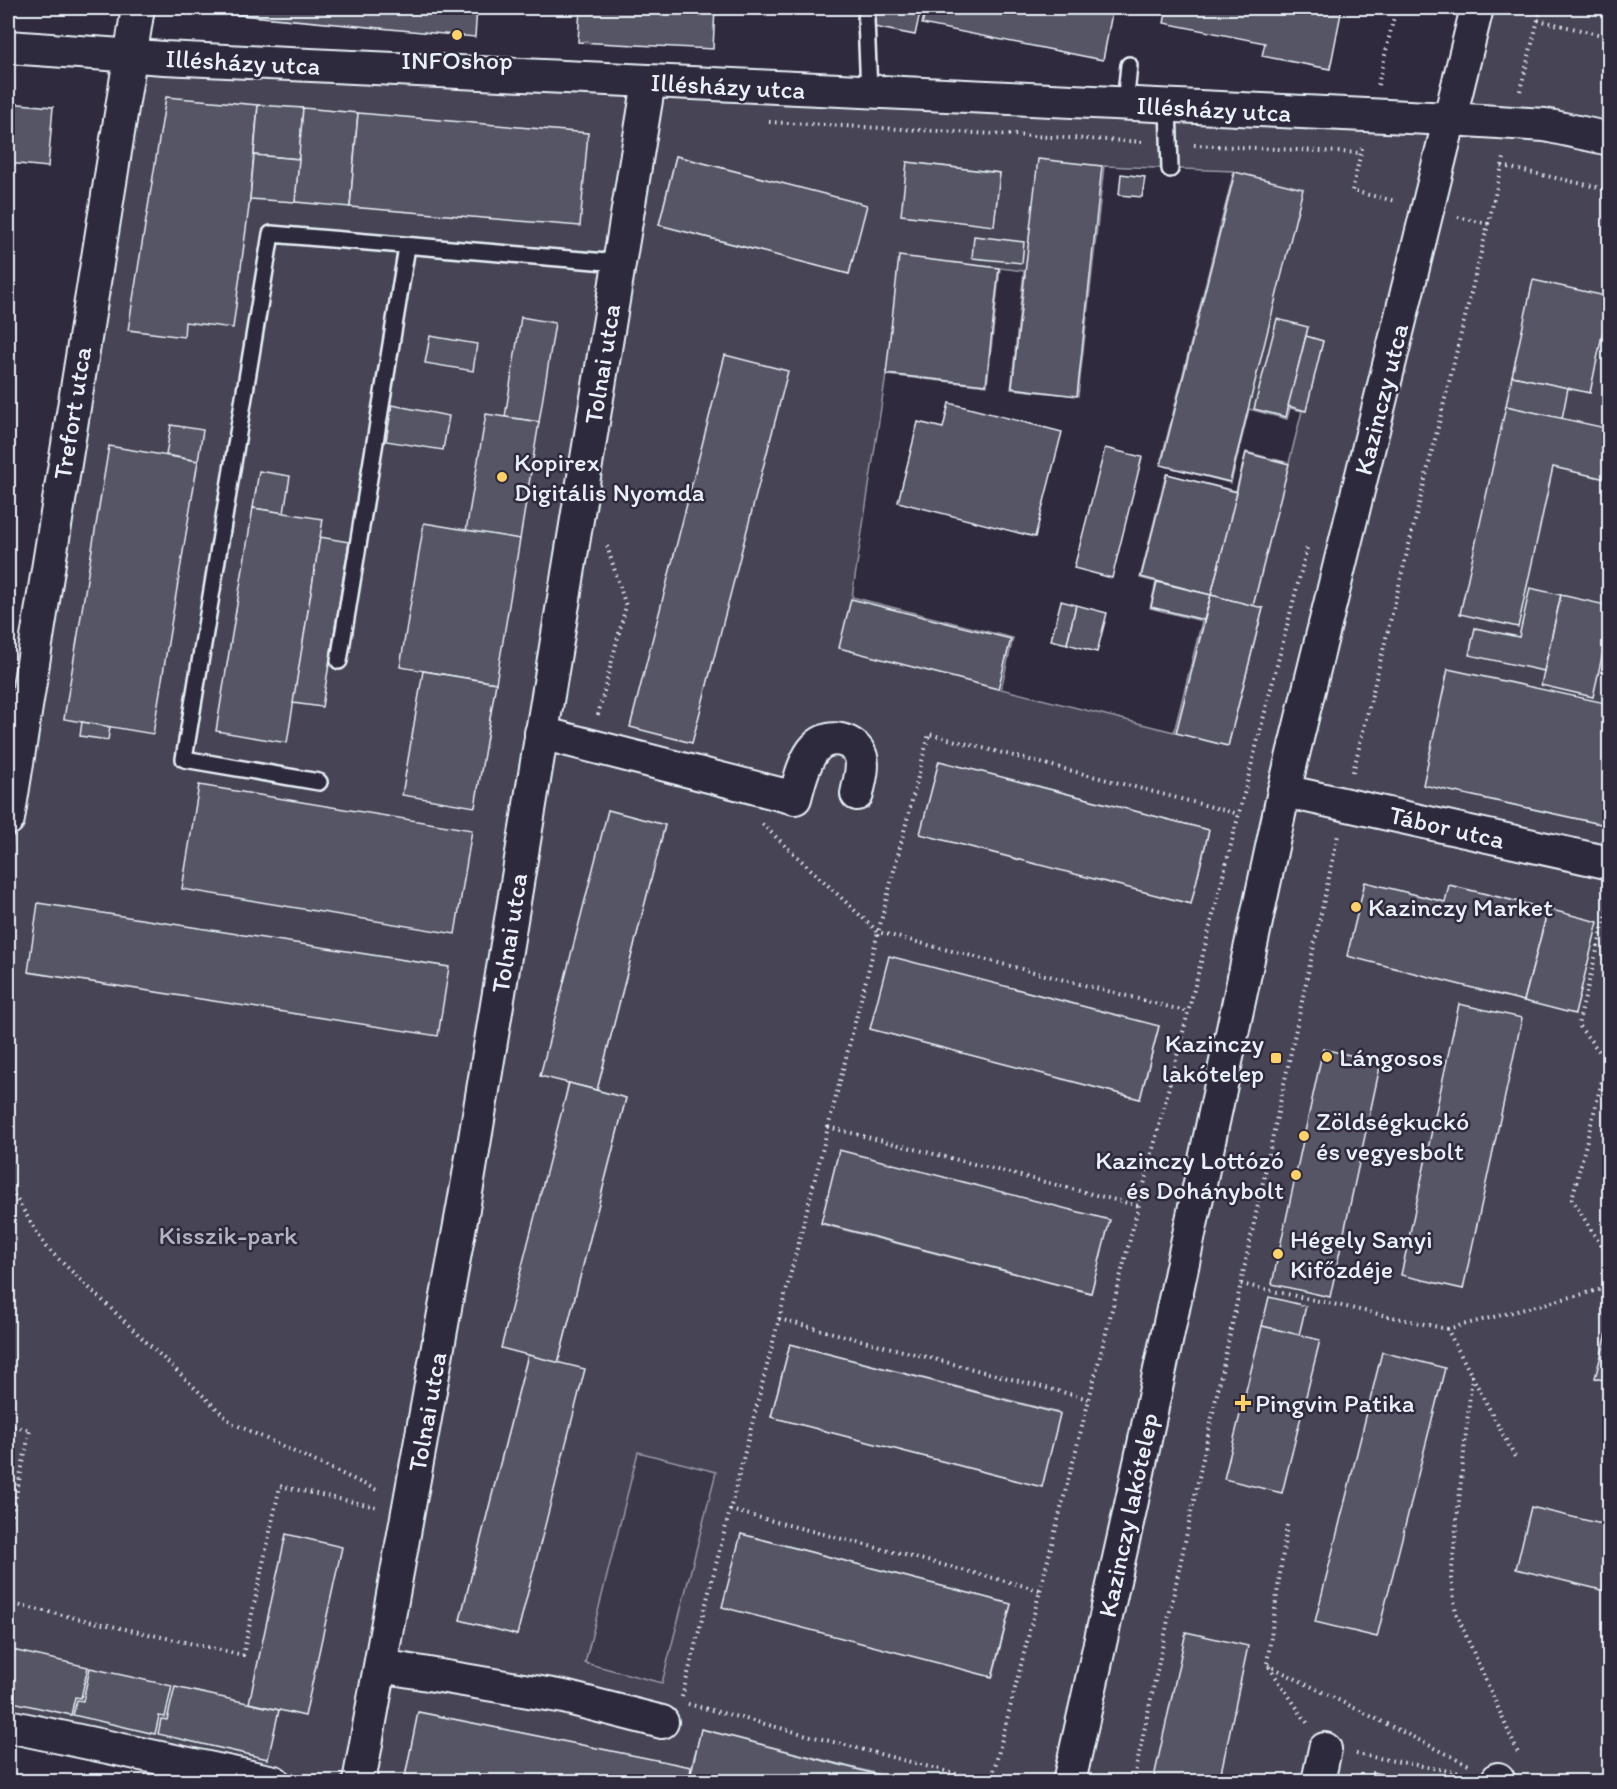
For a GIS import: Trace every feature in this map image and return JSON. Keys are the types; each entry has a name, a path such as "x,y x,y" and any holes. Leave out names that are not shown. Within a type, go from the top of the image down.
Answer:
{"street":[{"name":"Trefort utca","path":"8,819 138,8"},
{"name":"Kazinczy utca","path":"1284,791 1477,8"},
{"name":"Illésházy utca","path":"8,47 129,56 1125,105 1374,101 1449,118 1545,125 1610,139"},
{"name":"Tolnai utca","path":"359,1782 381,1666 398,1508 468,1181 649,82"},
{"path":"542,733 795,798 815,748 823,741 834,738 851,744 861,757 857,794"},
{"name":"Tábor utca","path":"1284,791 1610,863"},
{"name":"Kazinczy lakótelep","path":"1069,1782 1131,1505 1284,791"},
{"path":"381,1666 564,1697 671,1712"},
{"path":"8,1726 254,1779"},
{"path":"1318,1782 1325,1749"}],"lane":[{"path":"867,8 869,92"},
{"path":"1125,105 1129,65"},
{"path":"1168,106 1170,169"},
{"path":"319,782 184,759 271,234 619,263"},
{"path":"339,661 407,247"}],"path":[{"path":"1394,211 1396,202 1352,191 1396,8"},
{"path":"1538,20 1610,37"},
{"path":"1502,166 1610,190"},
{"path":"1133,1782 1345,805 1488,224 1428,209"},
{"path":"992,1782 1309,541"},
{"path":"1040,1590 730,1510 828,1126 929,734 1239,814"},
{"path":"761,823 878,932 1189,1012"},
{"path":"1610,899 1578,1024 1607,1061 1572,1199 1610,1260"},
{"path":"828,1126 1139,1206"},
{"path":"8,1185 46,1247 232,1423 398,1508"},
{"path":"1241,1284 1447,1329 1610,1287"},
{"path":"779,1319 1089,1399"},
{"path":"1447,1329 1516,1459"},
{"path":"1472,1375 1451,1578 1452,1590 1456,1613 1506,1774"},
{"path":"8,1425 30,1430 8,1533"},
{"path":"8,1603 243,1655 280,1486 398,1508"},
{"path":"1287,1525 1267,1664 1325,1749 1506,1774"},
{"path":"1267,1664 1506,1774"},
{"path":"671,1712 987,1782"}],"shaded area":[{"path":"638,1451 716,1472 662,1683 584,1663"}],"green space":[{"path":"1485,8 1609,8 1609,132 1459,112"},
{"name":"Kisszik-park","path":"135,64 643,89 354,1781 294,1781 246,1769 8,1721 8,868"},
{"path":"661,94 1440,125 1059,1781 906,1781 702,1729 691,1767 419,1712 404,1781 371,1782","holes":["676,156 866,205 849,274 659,225","907,162 1000,173 994,226","1104,166 1234,171 1160,465 1231,483 1249,409 1287,419 1290,408 1302,411 1289,463 1246,452 1236,491 1184,478 1237,492 1288,464 1253,606 1263,608 1228,746 1176,733 1204,620 1151,607 1157,582 1141,577 1167,474 1140,578 1156,582 1150,608 1202,621 1174,732 1001,689 1013,638 852,597 886,375 987,386 1000,268 1024,271 1011,389 1078,396","1308,327 1306,336 1323,341 1305,411 1288,406","1010,639 998,688 840,648","939,761 1209,830 1191,903 921,833","608,810 665,825 597,1090 626,1098 558,1363 517,1635 460,1620 528,1355","1159,1026 1140,1099 870,1029","839,1151 1109,1220 1091,1293 821,1224","790,1344 1060,1413 1042,1486 771,1417","638,1452 716,1472 662,1683 585,1663","741,1534 1011,1604 993,1676 723,1607"]},
{"path":"1450,124 1609,146 1609,858 1290,787"},
{"path":"1291,797 1609,869 1609,1781 1077,1782"}],"building":[{"path":"187,8 477,8 475,37 187,10"},
{"path":"580,8 715,8 713,49 578,42"},
{"path":"873,8 921,8 915,35 869,26"},
{"path":"926,8 1113,8 1103,60 922,24"},
{"path":"1167,8 1342,8 1330,69 1262,56 1265,43 1164,23"},
{"path":"166,97 258,105 250,199 233,328 185,322 184,337 128,330"},
{"path":"8,103 53,107 48,167 8,163"},
{"path":"258,105 303,108 299,159 254,155"},
{"path":"303,108 358,113 350,207 295,202"},
{"path":"358,113 588,133 580,226 350,207"},
{"path":"254,155 299,159 295,202 250,199"},
{"path":"676,156 867,205 849,274 659,225"},
{"path":"1038,159 1102,166 1077,396 1012,388"},
{"path":"907,162 1000,173 994,226 901,215"},
{"path":"1235,172 1303,189 1230,482 1161,465"},
{"path":"1121,174 1145,177 1142,197 1119,195"},
{"path":"974,236 1024,242 1022,263 972,258"},
{"path":"899,256 999,268 986,385 886,374"},
{"path":"1533,280 1610,297 1590,393 1512,376"},
{"path":"521,317 555,323 539,422 505,417"},
{"path":"1277,319 1308,327 1286,417 1254,409"},
{"path":"430,336 477,344 473,371 425,363"},
{"path":"1306,336 1323,341 1306,411 1288,406"},
{"path":"725,355 788,371 692,743 630,727"},
{"path":"1512,376 1568,388 1562,419 1506,406"},
{"path":"949,403 1062,432 1035,537 898,502 918,422 943,428"},
{"path":"392,405 449,416 443,450 386,441"},
{"path":"1506,406 1610,429 1610,480 1553,467 1518,627 1460,614"},
{"name":"Kopirex Digitális Nyomda","path":"486,414 539,422 520,539 466,531"},
{"path":"171,425 203,430 198,461 166,455"},
{"path":"109,446 198,461 153,734 64,719"},
{"path":"1105,448 1142,457 1112,578 1074,568"},
{"path":"1246,453 1289,464 1253,606 1211,595"},
{"path":"259,471 290,476 284,513 253,508"},
{"path":"1167,474 1237,492 1211,595 1141,577"},
{"path":"253,508 323,519 287,743 216,731"},
{"path":"424,523 520,539 496,683 400,667"},
{"path":"320,537 349,542 322,707 293,703"},
{"path":"1157,582 1211,595 1204,620 1151,607"},
{"path":"1530,588 1561,595 1544,671 1469,655 1475,628 1519,637"},
{"path":"1211,595 1263,608 1228,746 1176,733"},
{"path":"1561,595 1610,606 1610,621 1593,697 1541,685"},
{"path":"851,599 1011,639 998,689 839,648"},
{"path":"1061,601 1076,605 1067,644 1051,640"},
{"path":"1076,605 1107,613 1097,652 1067,644"},
{"path":"1448,669 1610,704 1610,826 1423,785"},
{"path":"423,671 496,683 475,807 402,795"},
{"path":"82,722 110,727 108,740 80,736"},
{"path":"939,761 1209,830 1191,904 920,834"},
{"path":"199,785 472,830 455,934 182,889"},
{"path":"608,810 665,825 597,1090 540,1076"},
{"path":"1365,882 1445,902 1449,885 1548,909 1524,1001 1347,956"},
{"path":"38,903 449,967 438,1036 28,972"},
{"path":"1548,909 1598,922 1575,1014 1524,1001"},
{"path":"889,956 1159,1026 1140,1099 870,1029"},
{"path":"1459,1004 1522,1018 1463,1289 1401,1275"},
{"path":"1323,1049 1381,1062 1330,1297 1272,1284"},
{"path":"569,1083 626,1098 558,1363 501,1348"},
{"path":"839,1150 1110,1220 1091,1293 821,1223"},
{"path":"1269,1297 1306,1306 1299,1335 1262,1326"},
{"path":"1610,1322 1610,1382 1595,1378"},
{"path":"1262,1326 1320,1340 1282,1493 1224,1479"},
{"path":"790,1344 1060,1414 1042,1487 771,1417"},
{"path":"1382,1352 1445,1368 1377,1637 1315,1622"},
{"path":"528,1355 585,1369 517,1635 460,1620"},
{"path":"1531,1507 1610,1526 1610,1592 1516,1569"},
{"path":"286,1534 342,1547 305,1716 249,1703"},
{"path":"741,1534 1011,1604 992,1677 722,1607"},
{"path":"1186,1632 1248,1646 1219,1782 1153,1782"},
{"path":"8,1649 88,1667 81,1698 75,1697 71,1715 8,1701"},
{"path":"90,1668 172,1686 165,1717 159,1716 155,1734 73,1715 77,1700 83,1701"},
{"path":"175,1687 279,1710 268,1759 158,1734 161,1719 167,1720"},
{"path":"418,1712 691,1767 689,1782 404,1782"},
{"path":"701,1729 906,1782 689,1782"},
{"path":"1372,1772 1416,1782 1371,1782"}],"place":[{"name":"INFOshop","path":"457,35"},
{"name":"Kopirex Digitális Nyomda","path":"502,477"},
{"name":"Kazinczy Market","path":"1356,907"},
{"name":"Lángosos","path":"1327,1057"},
{"name":"Kazinczy lakótelep","path":"1276,1058"},
{"name":"Zöldségkuckó és vegyesbolt","path":"1304,1136"},
{"name":"Kazinczy Lottózó és Dohánybolt","path":"1296,1175"},
{"name":"Hégely Sanyi Kifőzdéje","path":"1278,1254"},
{"name":"Pingvin Patika","path":"1243,1403"}]}
